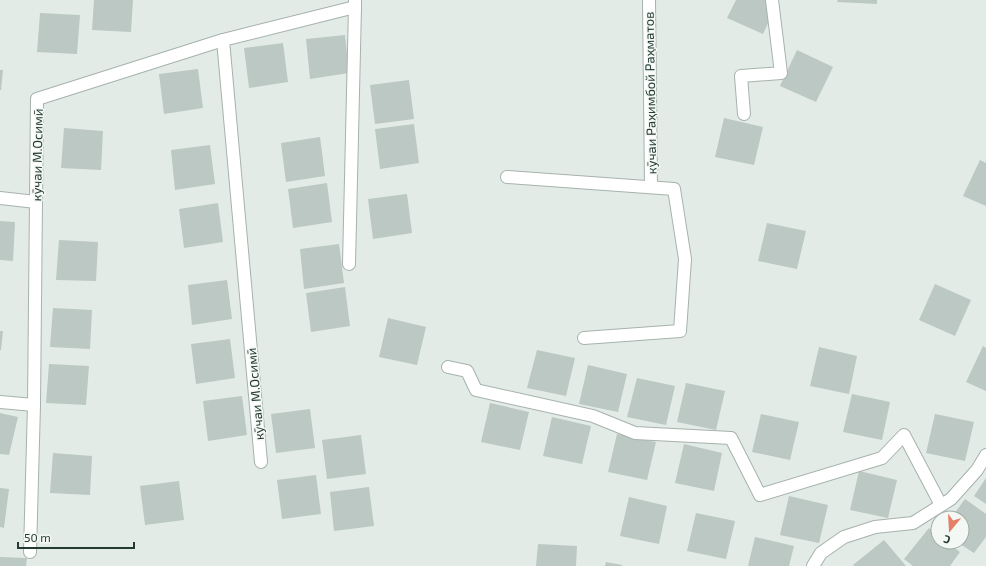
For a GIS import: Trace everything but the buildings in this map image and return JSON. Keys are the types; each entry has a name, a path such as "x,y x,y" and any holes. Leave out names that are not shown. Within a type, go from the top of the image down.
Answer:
{"street":[{"name":"кӯчаи Раҳимбой Раҳматов","path":"649,0 651,187"},
{"path":"744,114 740,76 781,73 772,0"},
{"path":"349,264 355,3"},
{"name":"кӯчаи М.Осимӣ","path":"30,552 34,405 37,99 223,40 355,3"},
{"name":"кӯчаи М.Осимӣ","path":"223,40 262,462"},
{"name":"кӯчаи Раҳимбой Раҳматов","path":"507,177 674,189 685,259 680,331 584,338"},
{"path":"0,198 36,202"},
{"path":"448,367 467,371 476,390 593,416 635,433 731,438 760,495 882,458 904,435 941,505"},
{"path":"0,402 34,405"},
{"path":"813,566 821,553 844,537 875,527 913,523 951,499 977,470 986,455"}]}
